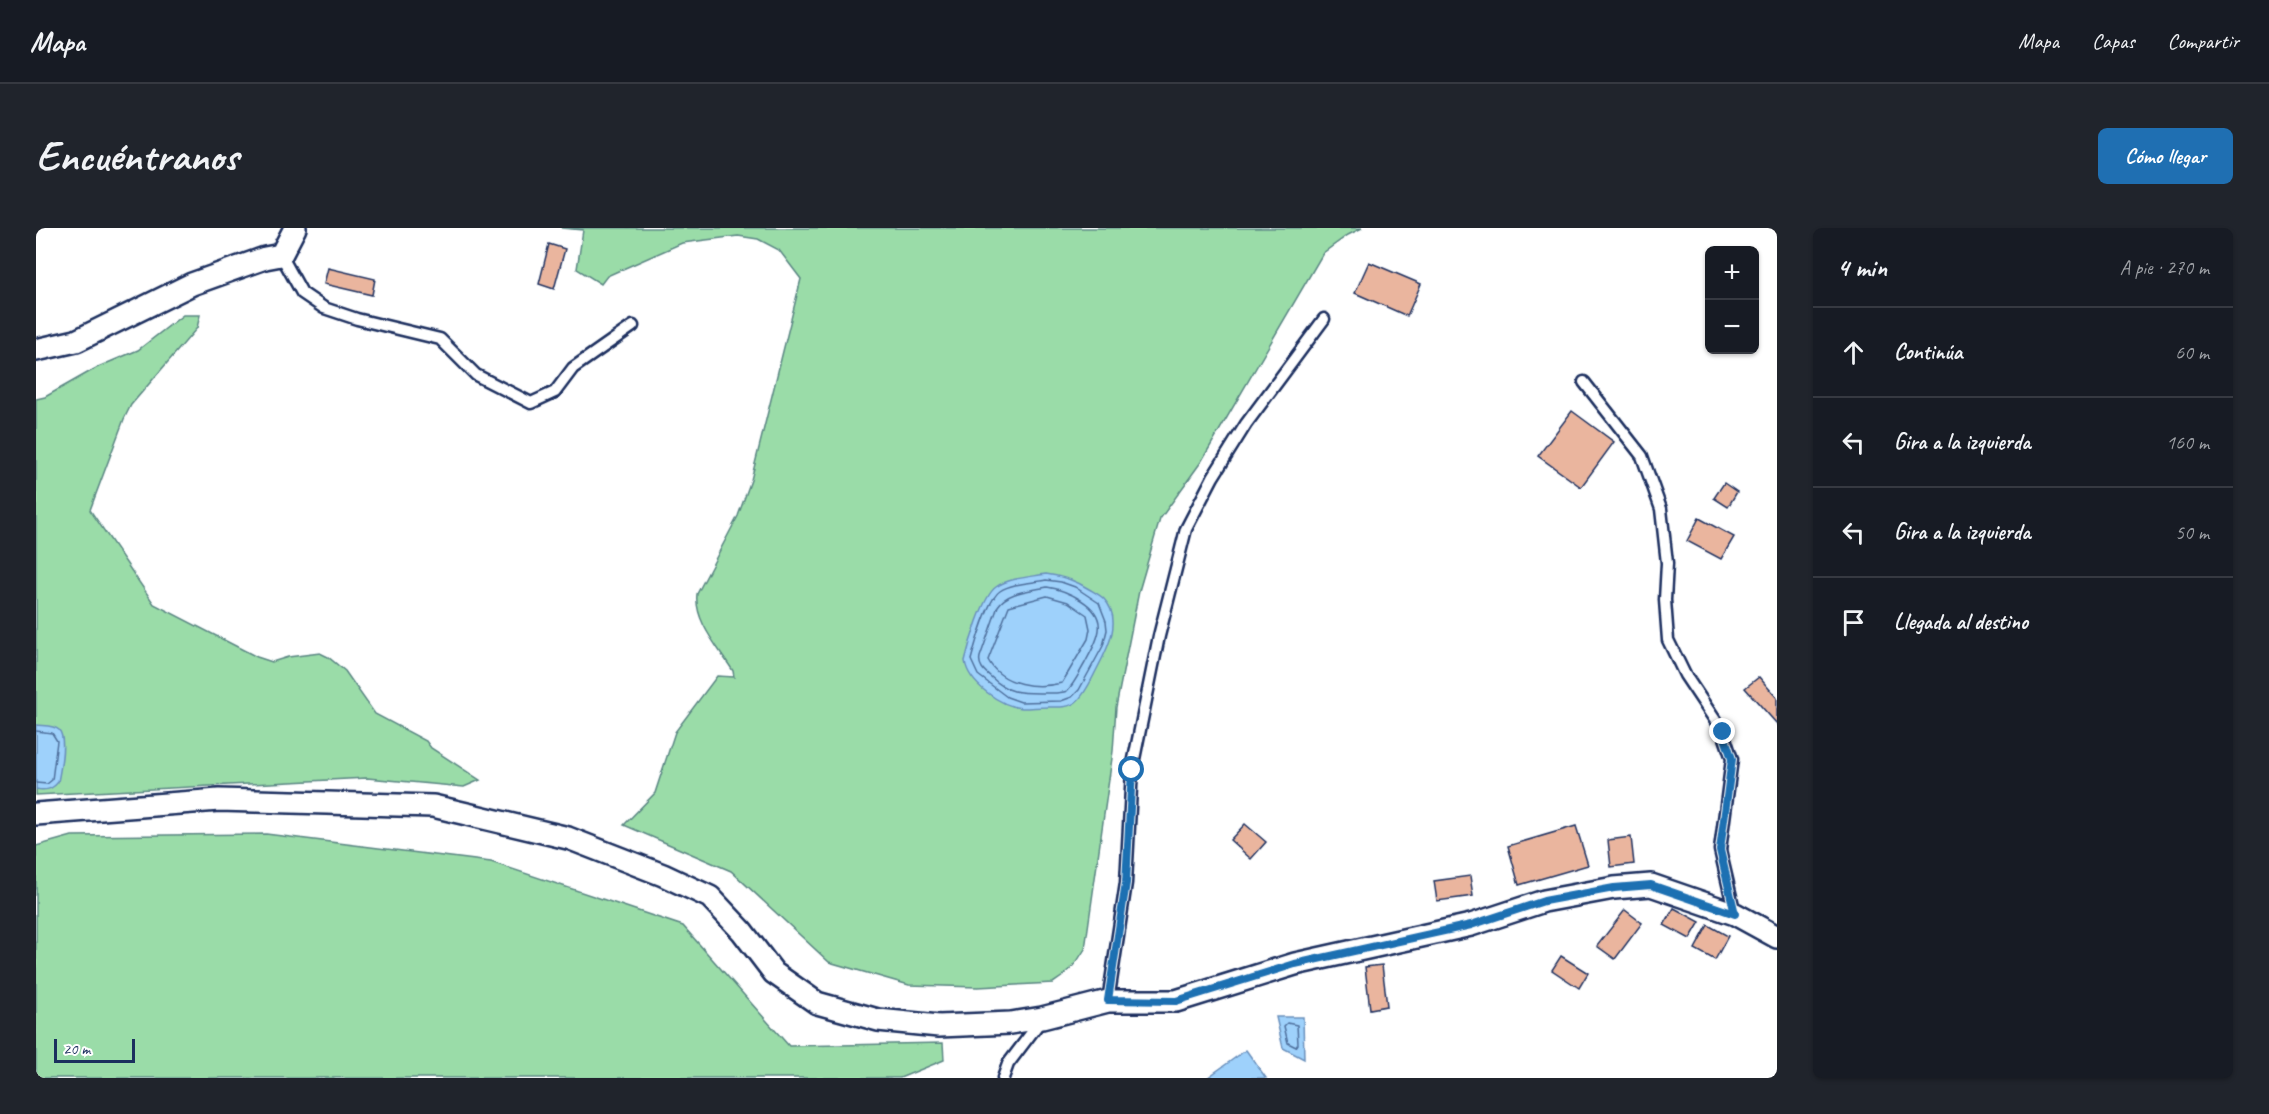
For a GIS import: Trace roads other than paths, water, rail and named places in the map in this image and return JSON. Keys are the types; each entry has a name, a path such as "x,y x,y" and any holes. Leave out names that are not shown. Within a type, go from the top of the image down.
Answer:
{"street":[{"path":"36,350 76,341 192,284 265,258 281,255 295,228"},
{"path":"36,814 219,800 434,806 568,838 663,875 710,897 742,931 774,973 817,1003 878,1020 939,1026 1011,1023 1042,1018 1108,1000 1176,1001 1295,964 1471,925 1544,901 1614,888 1651,885 1735,914 1777,937"}],"lane":[{"path":"281,255 302,293 324,308 357,319 440,339 476,375 531,403 555,392 573,368 633,326"},
{"path":"1108,1000 1126,883 1132,770 1159,636 1186,529 1213,477 1246,424 1324,319"},
{"path":"1584,382 1642,456 1661,509 1667,563 1665,600 1668,640 1685,675 1723,732 1732,759 1720,850 1735,914"},
{"path":"1002,1078 1008,1064 1042,1018"}],"water":[{"path":"1046,574 1073,581 1102,598 1110,607 1112,633 1091,681 1076,702 1060,707 1022,708 1004,703 986,692 972,677 965,661 977,621 991,592 1007,582"},
{"path":"36,725 57,728 62,740 58,782 45,790 36,789"},
{"path":"1276,1017 1303,1017 1304,1059 1283,1048"},
{"path":"1246,1050 1266,1078 1207,1078"}]}
